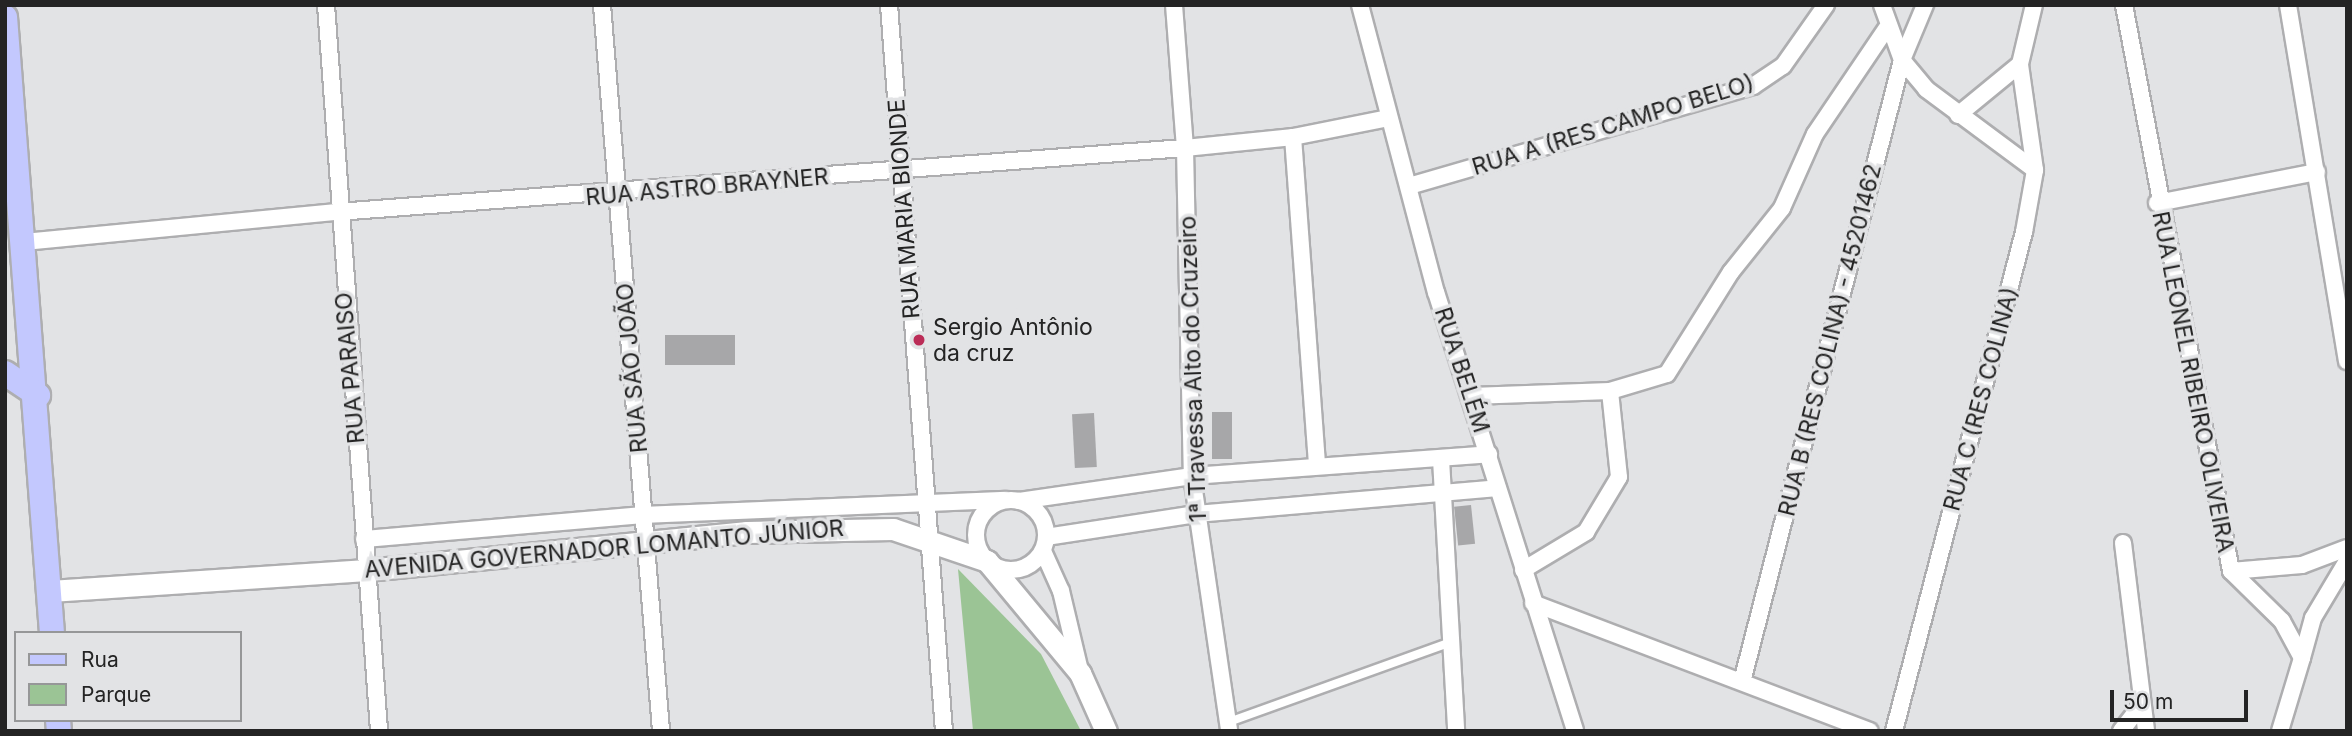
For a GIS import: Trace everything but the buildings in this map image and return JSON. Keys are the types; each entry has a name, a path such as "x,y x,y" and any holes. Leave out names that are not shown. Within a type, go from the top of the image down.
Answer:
{"main road":[{"path":"5,17 38,395 52,631"},
{"path":"5,373 38,395"},
{"name":"AVENIDA GOVERNADOR LOMANTO JÚNIOR","path":"49,591 367,570 835,526 929,539 987,561 1080,673 1106,731"}],"street":[{"name":"RUA PARAISO","path":"326,5 337,212 379,731"},
{"name":"RUA SÃO JOÃO","path":"602,5 661,731"},
{"name":"RUA MARIA BIONDE","path":"889,5 944,731"},
{"name":"1ª Travessa Alto do Cruzeiro","path":"1174,5 1185,148 1192,476 1229,726"},
{"name":"RUA BELÉM","path":"1360,5 1389,118 1498,488 1575,731"},
{"name":"RUA A (RES CAMPO BELO)","path":"1409,186 1753,86 1783,66 1826,5"},
{"path":"1882,5 1886,29 1902,60 1958,115 2035,170"},
{"name":"RUA B (RES COLINA) - 45201462","path":"1743,678 1902,60 1925,5"},
{"path":"1958,115 2020,64 2034,5"},
{"name":"RUA LEONEL RIBEIRO OLIVEIRA","path":"2124,5 2157,203 2231,571 2282,621 2302,658"},
{"path":"2288,5 2347,361"},
{"path":"1471,396 1610,391 1667,374 1731,272 1782,208 1815,134 1886,29"},
{"name":"RUA C (RES COLINA)","path":"1894,731 2035,170 2020,64"},
{"name":"RUA ASTRO BRAYNER","path":"24,242 337,212 618,195 1185,148 1293,137 1389,118"},
{"path":"1293,137 1317,466"},
{"path":"2157,203 2317,172"},
{"path":"1523,570 1586,532 1614,487 1618,432 1610,391"},
{"path":"364,539 643,515 1012,500 1192,476 1489,454"},
{"path":"1441,459 1448,643 1456,731"},
{"path":"1012,500 977,525 987,561 1017,570 1045,544 1196,514 1443,496 1498,488"},
{"path":"1012,500 1043,518 1045,544 1061,591 1080,673"},
{"path":"2123,543 2146,731"},
{"path":"2231,571 2302,565 2347,548"},
{"path":"2280,731 2313,618 2347,561"},
{"path":"1533,603 1743,678 1870,731"},
{"path":"2121,731 2141,705"}],"lane":[{"path":"1229,726 1448,643"}],"green space":[{"path":"958,569 1041,654 1081,731 973,731"}],"place":[{"name":"Sergio Antônio da cruz","path":"919,340"}]}
